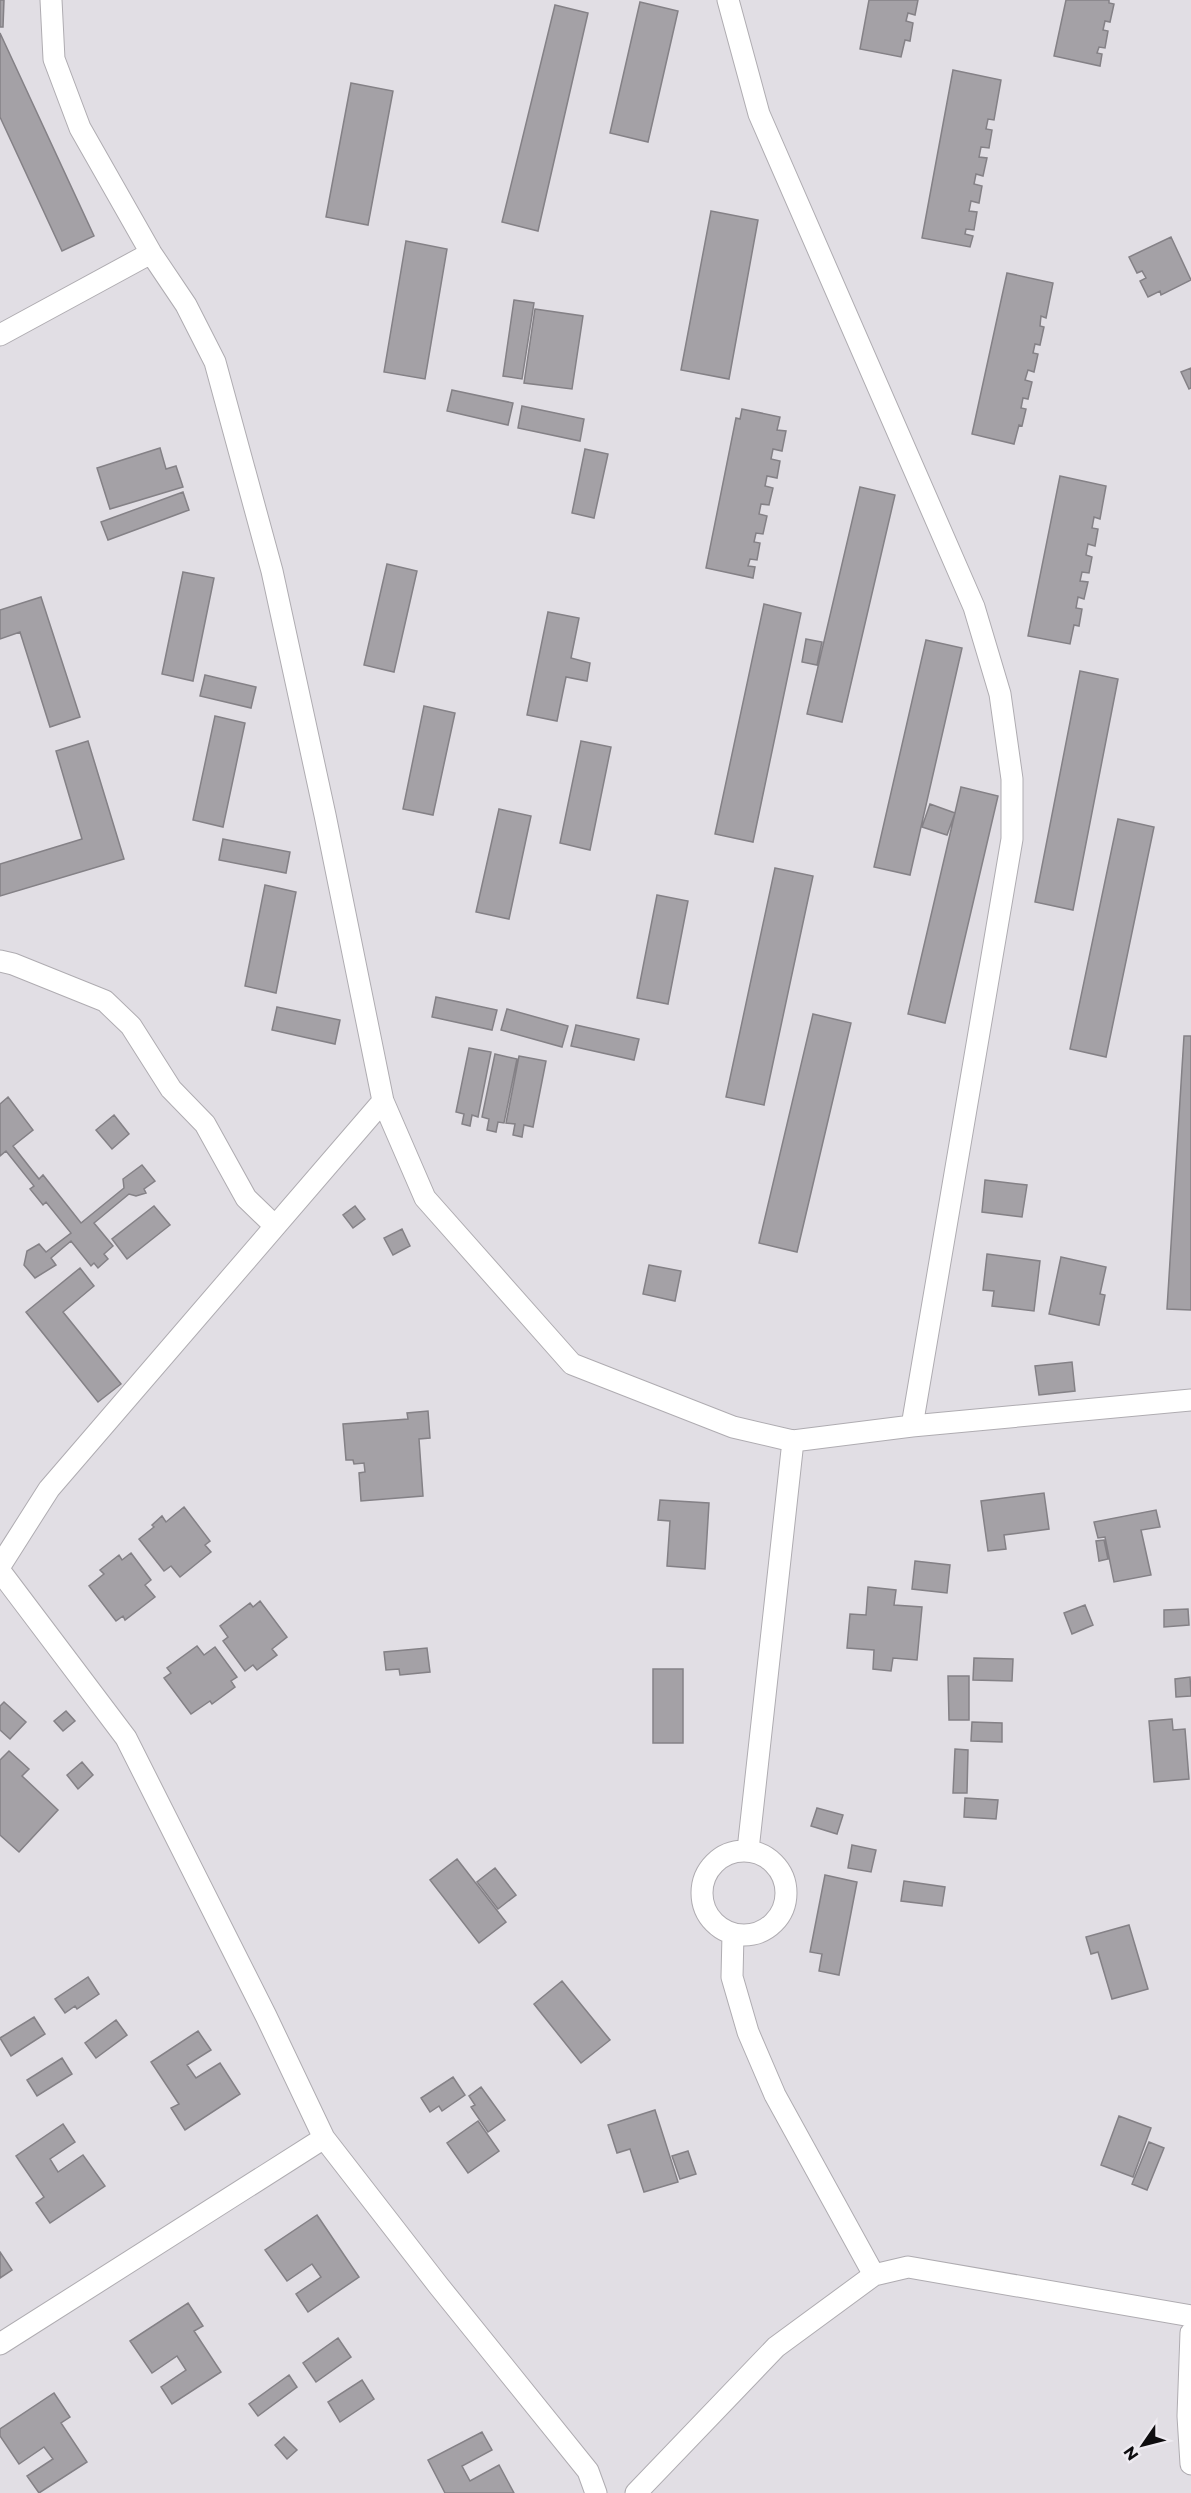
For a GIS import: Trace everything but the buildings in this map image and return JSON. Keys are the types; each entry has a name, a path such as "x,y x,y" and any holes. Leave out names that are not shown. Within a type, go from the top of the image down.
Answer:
{"lane":[{"path":"51,0 54,59 80,128 151,253 186,305 215,362 272,571 325,815 383,1101 425,1198 572,1364 733,1427 793,1440 912,1426 1191,1400"},
{"path":"728,0 759,114 974,607 1000,694 1012,779 1012,839 912,1426"},
{"path":"0,335 151,253"},
{"path":"0,961 13,964 105,1001 131,1026 171,1089 205,1124 246,1198 275,1226"},
{"path":"0,1566 49,1489 383,1101"},
{"path":"748,1850 793,1440"},
{"path":"0,1571 126,1738 266,2016 324,2138 438,2285 588,2471 596,2493"},
{"path":"748,1850 770,1858 784,1877 786,1900 776,1921 756,1934 733,1934 712,1921 702,1898 706,1873 723,1855 748,1850"},
{"path":"733,1934 732,1977 748,2032 775,2095 874,2275"},
{"path":"0,2344 324,2138"},
{"path":"636,2493 776,2348 874,2275 908,2267 1191,2316"},
{"path":"1191,2333 1188,2415 1191,2464"}]}
